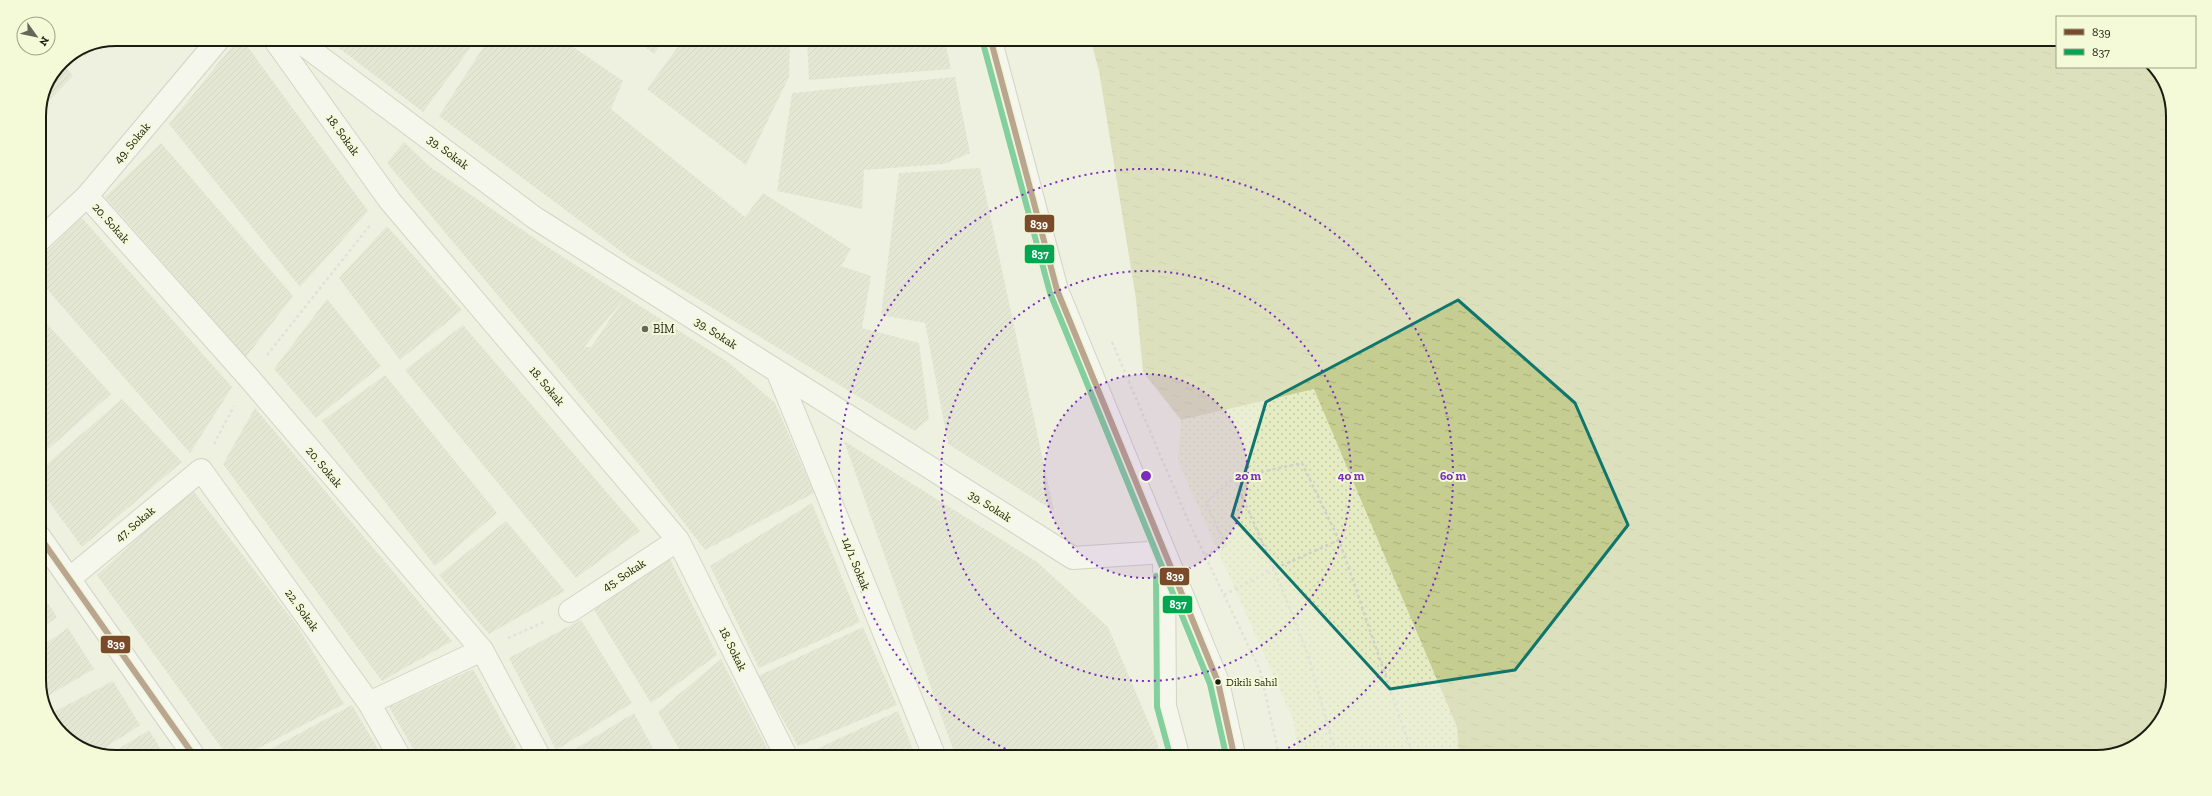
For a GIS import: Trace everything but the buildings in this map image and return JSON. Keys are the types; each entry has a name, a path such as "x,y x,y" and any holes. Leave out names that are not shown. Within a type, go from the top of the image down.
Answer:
{"street":[{"name":"49. Sokak","path":"46,234 87,196 213,46"},
{"name":"18. Sokak","path":"279,46 390,201 678,540 783,750"},
{"name":"39. Sokak","path":"305,46 535,218 778,373 1073,558 1164,552"},
{"path":"992,46 1057,290 1218,682 1233,750"},
{"name":"20. Sokak","path":"87,196 249,378 482,650 536,750"},
{"name":"14/1. Sokak","path":"778,373 932,750"},
{"name":"47. Sokak","path":"69,579 201,470"},
{"name":"22. Sokak","path":"201,470 369,703 396,750"},
{"name":"45. Sokak","path":"570,611 678,540"},
{"path":"46,546 190,750"},
{"path":"1164,552 1165,706 1177,750"},
{"path":"369,703 482,650"}],"path":[{"path":"201,470 249,378 390,201"},
{"path":"1110,338 1187,518 1260,670 1277,750"},
{"path":"1205,555 1226,546 1206,502 1234,478 1302,463 1339,540 1411,750"},
{"path":"1234,478 1274,569 1308,654 1334,750"},
{"path":"1224,595 1274,569 1339,540"},
{"path":"482,650 570,611"}],"highlighted area":[{"path":"1458,300 1575,403 1628,525 1515,670 1390,689 1232,516 1266,402"}],"shaded area":[{"path":"1314,388 1457,727 1459,750 1298,750 1293,719 1178,461 1181,420"}],"water":[{"path":"1092,46 2056,46 2056,68 2146,68 2159,85 2165,103 2166,112 2166,680 2164,698 2157,715 2145,729 2127,743 2109,749 2100,750 1459,750 1457,727 1314,389 1181,420 1143,372 1136,299 1099,71"}],"transit line":[{"name":"837","path":"984,46 1050,293 1210,684 1225,750"},
{"name":"839","path":"992,46 1057,290 1218,682 1233,750"},
{"name":"839","path":"46,546 190,750"},
{"name":"837","path":"1156,576 1157,707 1169,750"}],"place":[{"name":"BİM","path":"645,329"},
{"name":"Dikili Sahil","path":"1218,682"}]}
